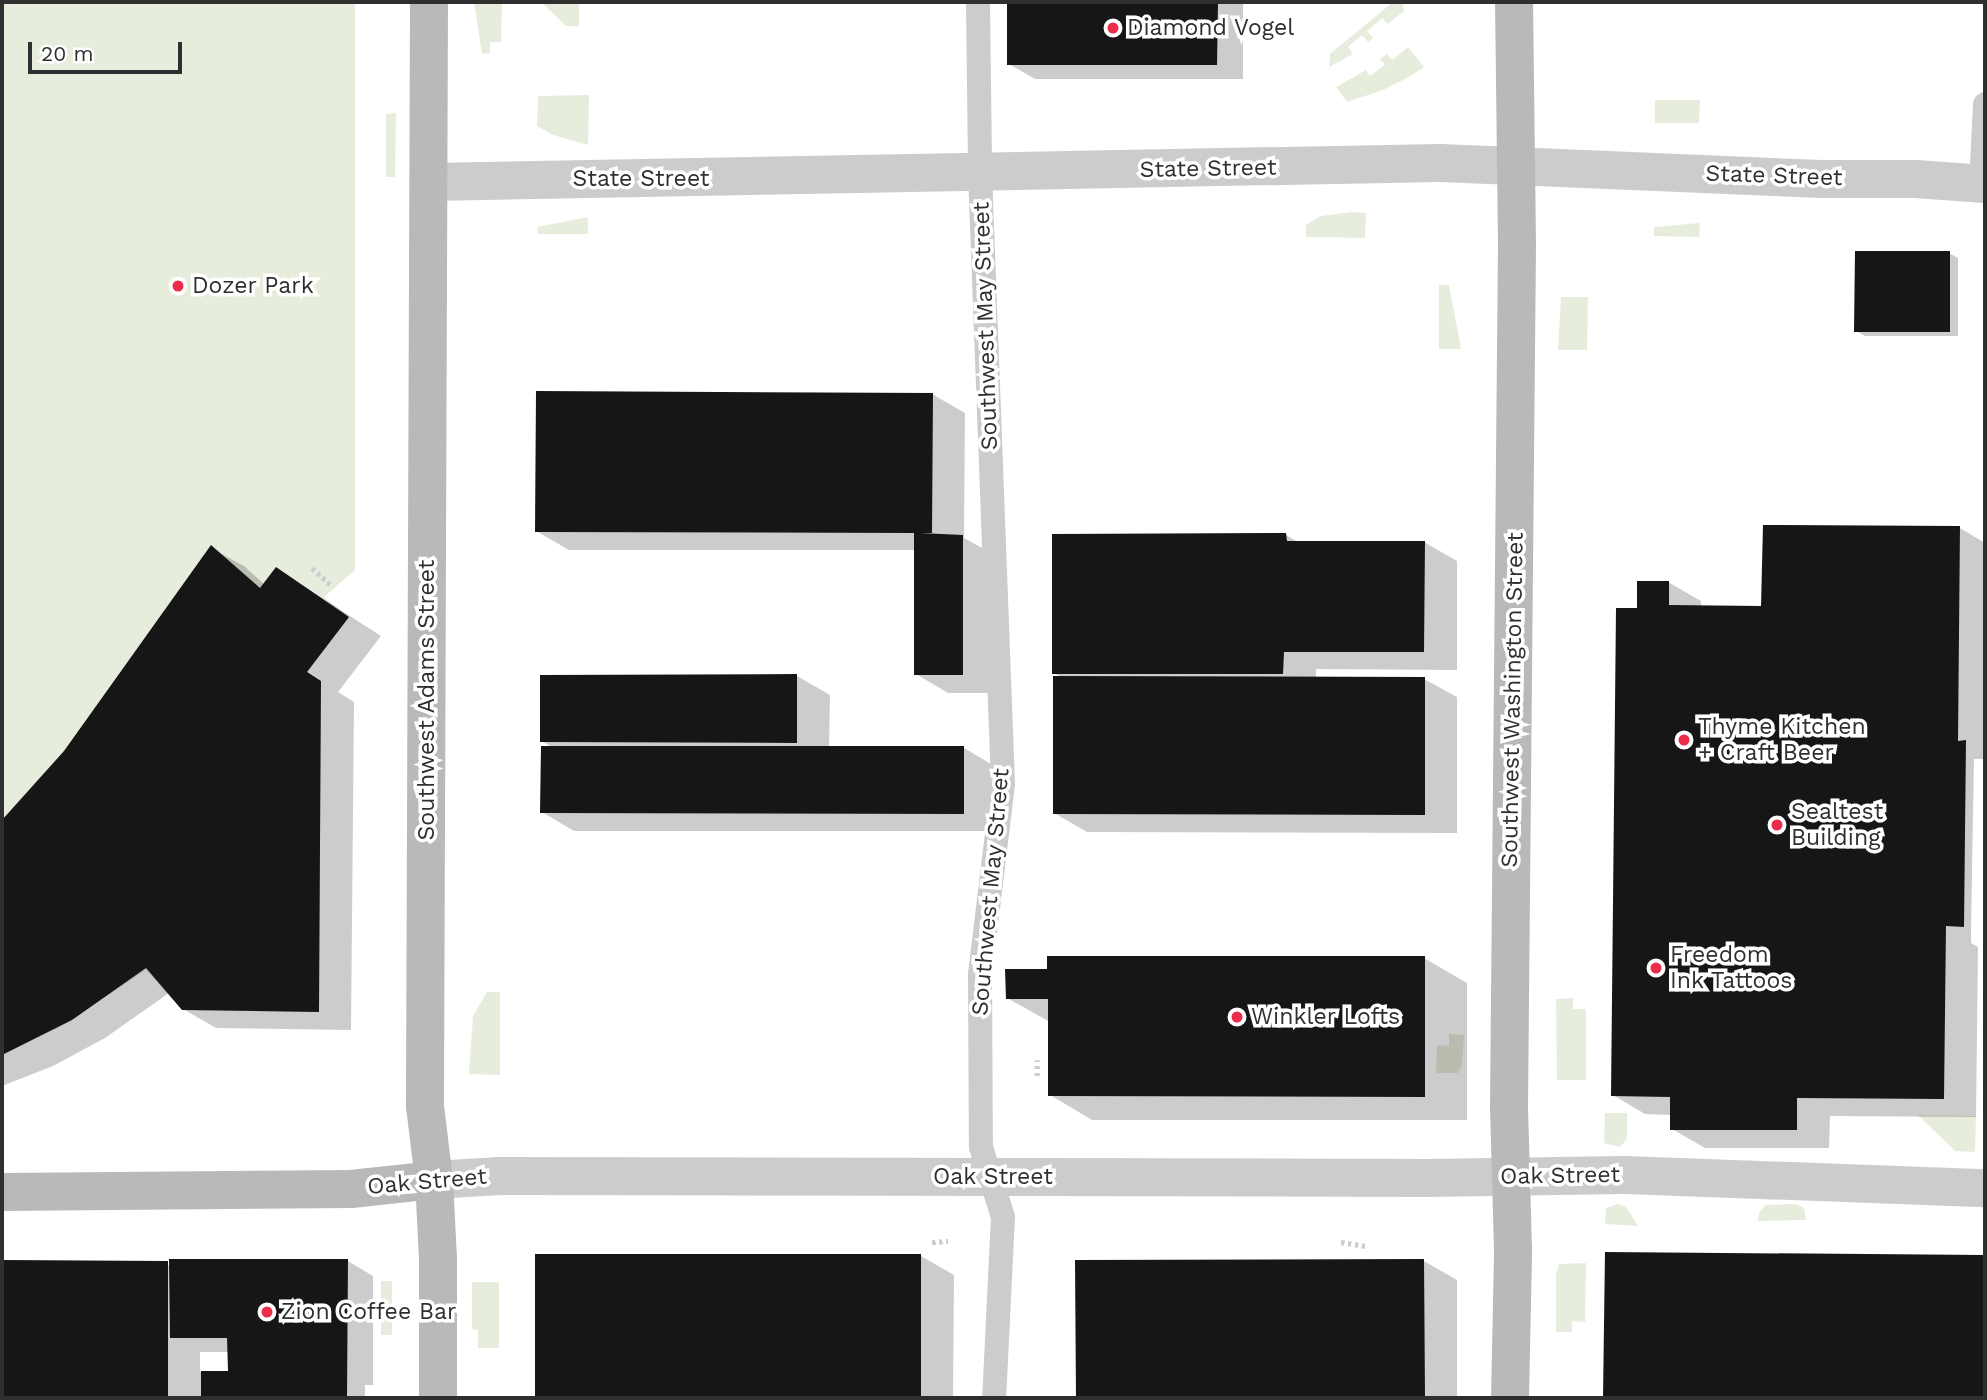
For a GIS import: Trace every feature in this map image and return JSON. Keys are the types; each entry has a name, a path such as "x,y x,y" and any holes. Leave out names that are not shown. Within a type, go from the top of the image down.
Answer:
{"street":[{"name":"Southwest Adams Street","path":"429,2 425,1105 434,1180 438,1398"},
{"name":"Southwest Washington Street","path":"1510,1398 1517,259 1514,2"},
{"name":"State Street","path":"429,182 1440,163 1822,179 1916,179 1983,184"},
{"name":"Oak Street","path":"2,1192 351,1189 500,1176 992,1178 1625,1175 1985,1188"}],"lane":[{"name":"Southwest May Street","path":"978,2 980,172 1003,785 981,974 981,1147 1003,1217 994,1398"},
{"path":"1983,184 1985,104"}],"path":[{"path":"1223,35 1223,47"},
{"path":"1223,60 1224,70"},
{"path":"312,568 331,585"},
{"path":"342,634 351,622"},
{"path":"1037,1060 1037,1076"},
{"path":"1813,1115 1814,1106"},
{"path":"932,1242 948,1241"},
{"path":"1341,1242 1366,1246"}],"green space":[{"name":"Dozer Park","path":"2,2 355,2 355,570 324,597 349,617 307,672 321,681 319,1012 182,1010 146,970 58,1028 2,1053"},
{"path":"474,2 502,2 501,42 490,42 490,53 482,54"},
{"path":"541,2 579,2 579,26 566,26"},
{"path":"1393,2 1402,2 1404,11 1388,24 1382,18 1367,31 1373,38 1368,42 1362,35 1348,47 1353,54 1329,67 1330,54"},
{"path":"1408,47 1424,67 1409,77 1383,90 1347,102 1336,87 1366,70 1370,76 1385,65 1380,59 1387,54 1392,60"},
{"path":"589,95 588,145 553,135 537,126 538,96"},
{"path":"1655,100 1700,100 1699,123 1655,123"},
{"path":"396,113 395,177 386,177 386,114"},
{"path":"1366,213 1365,238 1306,237 1306,225 1321,216"},
{"path":"588,217 588,234 538,234 537,227"},
{"path":"1700,223 1699,237 1654,236 1654,227"},
{"path":"1439,285 1449,285 1461,349 1439,349"},
{"path":"1561,297 1588,297 1587,350 1558,350"},
{"path":"487,992 500,992 500,1075 469,1074 473,1016"},
{"path":"1573,998 1573,1009 1586,1009 1586,1080 1557,1080 1556,999"},
{"path":"1449,1034 1464,1035 1462,1065 1458,1073 1436,1073 1437,1045 1449,1046"},
{"path":"1605,1113 1627,1113 1627,1139 1620,1147 1604,1143"},
{"path":"1918,1115 1976,1116 1975,1152 1955,1151"},
{"path":"1618,1204 1626,1207 1638,1226 1605,1224 1606,1208"},
{"path":"1796,1204 1804,1208 1806,1220 1758,1221 1759,1213 1765,1205"},
{"path":"1586,1263 1585,1322 1572,1321 1572,1332 1556,1332 1556,1274 1559,1264"},
{"path":"381,1281 392,1281 392,1335 381,1335"},
{"path":"472,1282 499,1282 499,1348 478,1348 478,1330 472,1329"}],"building":[{"name":"Diamond Vogel","path":"1007,2 1218,2 1217,65 1007,65"},
{"path":"1855,251 1950,251 1950,332 1854,332"},
{"path":"536,391 933,393 932,533 920,533 963,535 963,675 914,675 914,533 535,532"},
{"name":"Sealtest Building","path":"1763,525 1960,526 1958,741 1966,740 1964,927 1946,926 1944,1099 1797,1098 1797,1130 1670,1130 1670,1097 1611,1096 1616,608 1637,608 1637,581 1669,581 1669,605 1761,606"},
{"path":"1286,533 1287,541 1425,541 1424,652 1284,652 1283,674 1052,674 1052,534"},
{"path":"211,545 260,588 276,567 349,617 307,672 321,681 319,1012 182,1010 146,968 72,1020 2,1055 2,820 64,751"},
{"path":"797,674 797,743 540,742 540,675"},
{"path":"1053,676 1425,677 1425,815 1053,814"},
{"path":"541,746 964,746 964,814 540,813"},
{"name":"Winkler Lofts","path":"1047,956 1425,956 1425,1097 1048,1096 1048,999 1006,999 1005,969 1047,969"},
{"path":"1605,1252 1985,1255 1985,1398 1603,1398"},
{"path":"535,1254 921,1254 921,1398 535,1398"},
{"path":"169,1259 348,1259 347,1398 201,1398 201,1371 228,1371 227,1338 170,1338"},
{"path":"1424,1259 1425,1398 1076,1398 1075,1260"},
{"path":"2,1260 168,1261 168,1398 2,1398"}],"place":[{"name":"Diamond Vogel","path":"1113,28"},
{"name":"Dozer Park","path":"178,286"},
{"name":"Thyme Kitchen + Craft Beer","path":"1684,740"},
{"name":"Sealtest Building","path":"1777,825"},
{"name":"Freedom Ink Tattoos","path":"1656,968"},
{"name":"Winkler Lofts","path":"1237,1017"},
{"name":"Zion Coffee Bar","path":"267,1312"}]}
